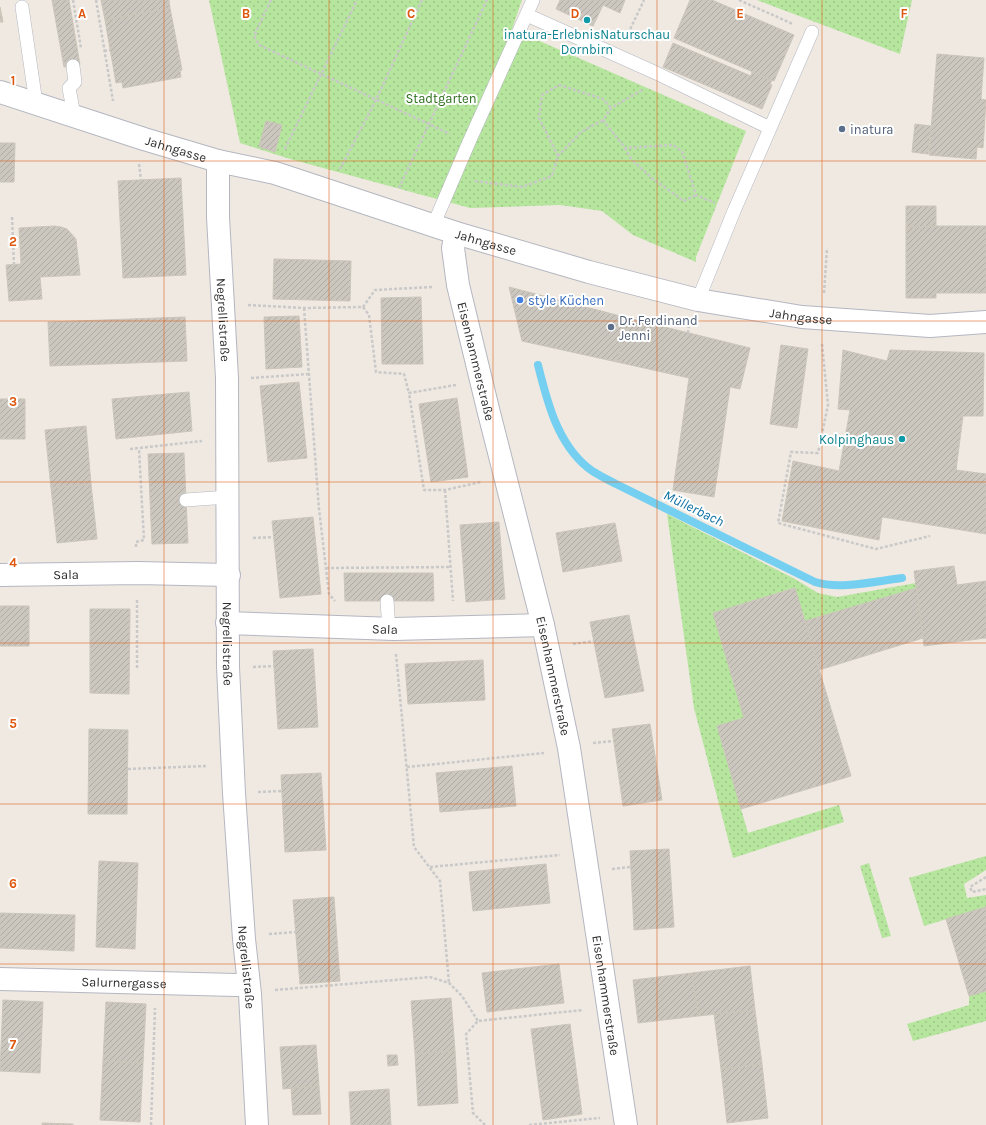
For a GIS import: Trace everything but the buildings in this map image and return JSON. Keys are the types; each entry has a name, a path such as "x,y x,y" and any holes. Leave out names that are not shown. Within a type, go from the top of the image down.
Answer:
{"street":[{"name":"Jahngasse","path":"0,92 144,139 218,161 276,173 456,233 589,272 698,300 802,316 930,326 986,322"},
{"name":"Negrellistraße","path":"218,161 218,217 227,378 229,575 227,623 233,766 244,939 250,994 257,1125"},
{"name":"Eisenhammerstraße","path":"456,233 453,248 458,286 543,625 569,748 626,1125"},
{"name":"Sala","path":"0,575 138,573 229,575"},
{"name":"Sala","path":"227,623 391,629 543,625"},
{"name":"Salurnergasse","path":"0,979 236,985 248,984"}],"lane":[{"path":"433,226 533,0"},
{"path":"22,7 36,103"},
{"path":"526,15 654,72 770,128"},
{"path":"698,300 734,211 812,32"},
{"path":"73,66 75,82 69,88 74,115"},
{"path":"186,500 228,497"},
{"path":"387,601 391,629"}],"path":[{"path":"96,0 118,130"},
{"path":"271,0 254,36 258,45 429,125 469,142"},
{"path":"285,149 357,0"},
{"path":"340,170 376,100 422,0"},
{"path":"396,194 487,0"},
{"path":"618,56 644,0"},
{"path":"739,0 812,32"},
{"path":"104,51 110,50"},
{"path":"453,179 522,187 552,176 558,156 581,132 603,120 611,108 647,86 654,72"},
{"path":"558,156 539,118 542,95 559,85 603,100 611,108"},
{"path":"603,120 625,148 632,160 653,179 684,201 696,195 734,211"},
{"path":"625,148 673,145 682,151 696,195"},
{"path":"12,217 14,265"},
{"path":"824,294 827,248"},
{"path":"363,307 375,290 458,286"},
{"path":"244,305 304,308 363,307"},
{"path":"363,307 369,315 376,372 404,374 409,393 424,490 445,490 505,477"},
{"path":"304,308 319,509 329,594 357,628"},
{"path":"688,333 689,323"},
{"path":"822,343 828,405 818,453 791,452 778,523 876,548 930,536"},
{"path":"247,378 309,374"},
{"path":"409,393 481,381"},
{"path":"130,449 204,441"},
{"path":"137,668 138,573 136,542 144,540 139,449"},
{"path":"445,490 455,628"},
{"path":"264,538 274,537"},
{"path":"326,568 451,566"},
{"path":"391,629 407,766 414,847 440,881 449,983"},
{"path":"566,645 594,641"},
{"path":"587,744 613,741"},
{"path":"407,766 546,753"},
{"path":"128,769 233,766"},
{"path":"429,867 560,855"},
{"path":"986,877 970,887 972,892 986,889"},
{"path":"283,933 296,932"},
{"path":"270,990 430,977 449,983 462,996 478,1021"},
{"path":"151,1125 155,983"},
{"path":"485,1125 473,1113 466,1034 478,1021 588,1010"},
{"path":"529,1125 603,1118"}],"green space":[{"name":"Stadtgarten","path":"209,0 522,0 512,29 746,131 696,257 696,262 633,235 602,211 560,205 470,208 290,159 240,143"},
{"path":"757,0 912,0 900,54"},
{"path":"667,514 793,578 818,593 837,597 916,583 917,588 805,621 794,588 713,613 744,718 717,726 748,833 839,805 844,822 733,858 694,708"},
{"path":"986,856 986,870 964,884 967,898 986,895 986,907 924,926 909,878"},
{"path":"869,863 891,936 882,938 860,866"},
{"path":"986,991 986,1021 913,1041 907,1024 969,1005 969,996"}],"waterway":[{"name":"Müllerbach","path":"538,365 550,407 568,446 587,467 597,474 815,582 847,585 902,578"}],"place":[{"name":"inatura-ErlebnisNaturschau Dornbirn","path":"587,20"},
{"name":"inatura","path":"842,129"},
{"name":"style Küchen","path":"520,300"},
{"name":"Dr. Ferdinand Jenni","path":"611,327"},
{"name":"Kolpinghaus","path":"902,439"}]}
